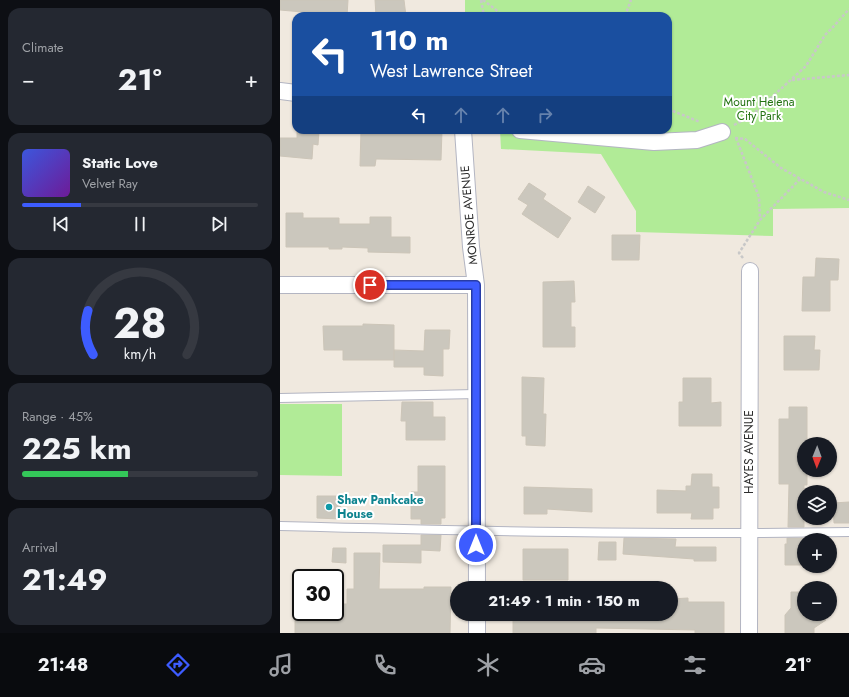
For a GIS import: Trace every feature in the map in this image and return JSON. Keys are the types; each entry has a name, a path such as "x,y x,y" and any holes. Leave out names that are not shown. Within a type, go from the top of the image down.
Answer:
{"street":[{"path":"280,91 292,92"},
{"path":"565,134 654,142 697,140 729,131"},
{"name":"MONROE AVENUE","path":"463,134 471,247 476,285 477,581"},
{"name":"HAYES AVENUE","path":"749,633 750,271"},
{"path":"280,285 476,285"},
{"path":"477,621 477,633"}],"lane":[{"path":"280,398 476,394"},
{"path":"280,526 476,531 749,533 849,532"}],"path":[{"path":"482,0 484,12"},
{"path":"482,0 498,12"},
{"path":"627,12 631,0"},
{"path":"729,131 740,122 751,116 806,66 825,35 836,26 849,8"},
{"path":"791,80 849,75"},
{"path":"672,110 729,131 736,138 759,197 760,220"},
{"path":"738,127 740,122"},
{"path":"729,131 736,138 745,139 781,168 824,192 849,200"},
{"path":"750,271 739,253 760,220 801,178"}],"green space":[{"name":"Mount Helena City Park","path":"465,0 849,0 849,208 773,209 773,236 636,232 636,211 601,154 501,149 500,134 672,134 672,12 465,12"},
{"path":"280,404 342,404 342,476 280,475"}],"building":[{"path":"280,0 348,0 347,12 302,12 280,10"},
{"path":"375,0 404,0 406,12 376,12"},
{"path":"297,134 319,134 318,145 313,144 312,159 280,156 280,138 297,138"},
{"path":"361,134 442,134 441,160 376,159 375,166 360,166"},
{"path":"529,183 546,194 543,199 571,218 558,238 522,214 528,205 518,199"},
{"path":"588,186 605,197 595,213 578,202"},
{"path":"286,213 303,213 303,218 339,218 339,224 370,224 370,217 391,217 391,237 410,237 410,253 368,252 368,248 342,247 342,249 329,249 329,247 286,247"},
{"path":"612,235 640,235 639,260 612,260"},
{"path":"816,258 839,259 838,280 830,280 830,311 802,311 803,277 815,277"},
{"path":"574,281 575,302 571,302 571,327 575,327 575,347 543,347 543,282"},
{"path":"363,324 394,325 394,360 343,360 343,350 324,350 323,326 363,326"},
{"path":"425,330 450,330 449,349 443,349 443,376 424,375 424,367 394,367 394,350 424,351"},
{"path":"784,336 815,336 814,350 820,350 819,370 784,370"},
{"path":"522,377 544,378 543,414 546,414 545,446 526,445 526,436 522,436"},
{"path":"683,378 711,378 711,403 721,402 721,426 679,426 679,402 683,402"},
{"path":"402,402 433,402 433,417 445,417 445,440 406,440 406,421 401,421"},
{"path":"789,407 807,407 807,437 797,437 797,477 807,477 807,485 797,485 797,525 804,525 804,527 788,527 789,484 779,484 779,419 789,419"},
{"path":"418,466 445,466 445,518 441,518 441,524 421,524 421,519 411,519 411,492 418,492"},
{"path":"692,474 712,474 712,487 719,487 719,508 713,508 713,519 691,519 692,513 657,513 657,490 686,491 686,486 691,486"},
{"path":"524,487 592,489 592,512 547,509 547,514 524,514"},
{"name":"Shaw Pankcake House","path":"317,496 341,496 340,519 317,518"},
{"path":"849,502 849,523 837,523 837,503"},
{"path":"421,535 441,535 440,551 421,550 421,563 383,562 383,545 421,545"},
{"path":"624,538 676,539 675,547 716,547 716,561 694,561 694,559 623,554"},
{"path":"787,538 797,538 797,565 785,565 785,544 787,544"},
{"path":"599,542 616,542 616,560 598,560"},
{"path":"333,548 346,548 346,563 332,562"},
{"path":"523,549 568,549 568,580 523,580"},
{"path":"354,553 380,553 379,589 424,589 424,587 450,587 450,633 295,633 295,621 344,621 344,604 347,604 347,589 354,589"},
{"path":"791,592 797,592 797,621 824,621 814,628 814,633 785,633 785,615 791,608"},
{"path":"688,598 688,602 724,602 724,633 695,633 695,630 596,628 596,633 513,633 513,621 678,621 678,599"}],"place":[{"name":"Shaw Pankcake House","path":"329,507"}],"route":[{"path":"370,285 476,285 476,545"}]}
